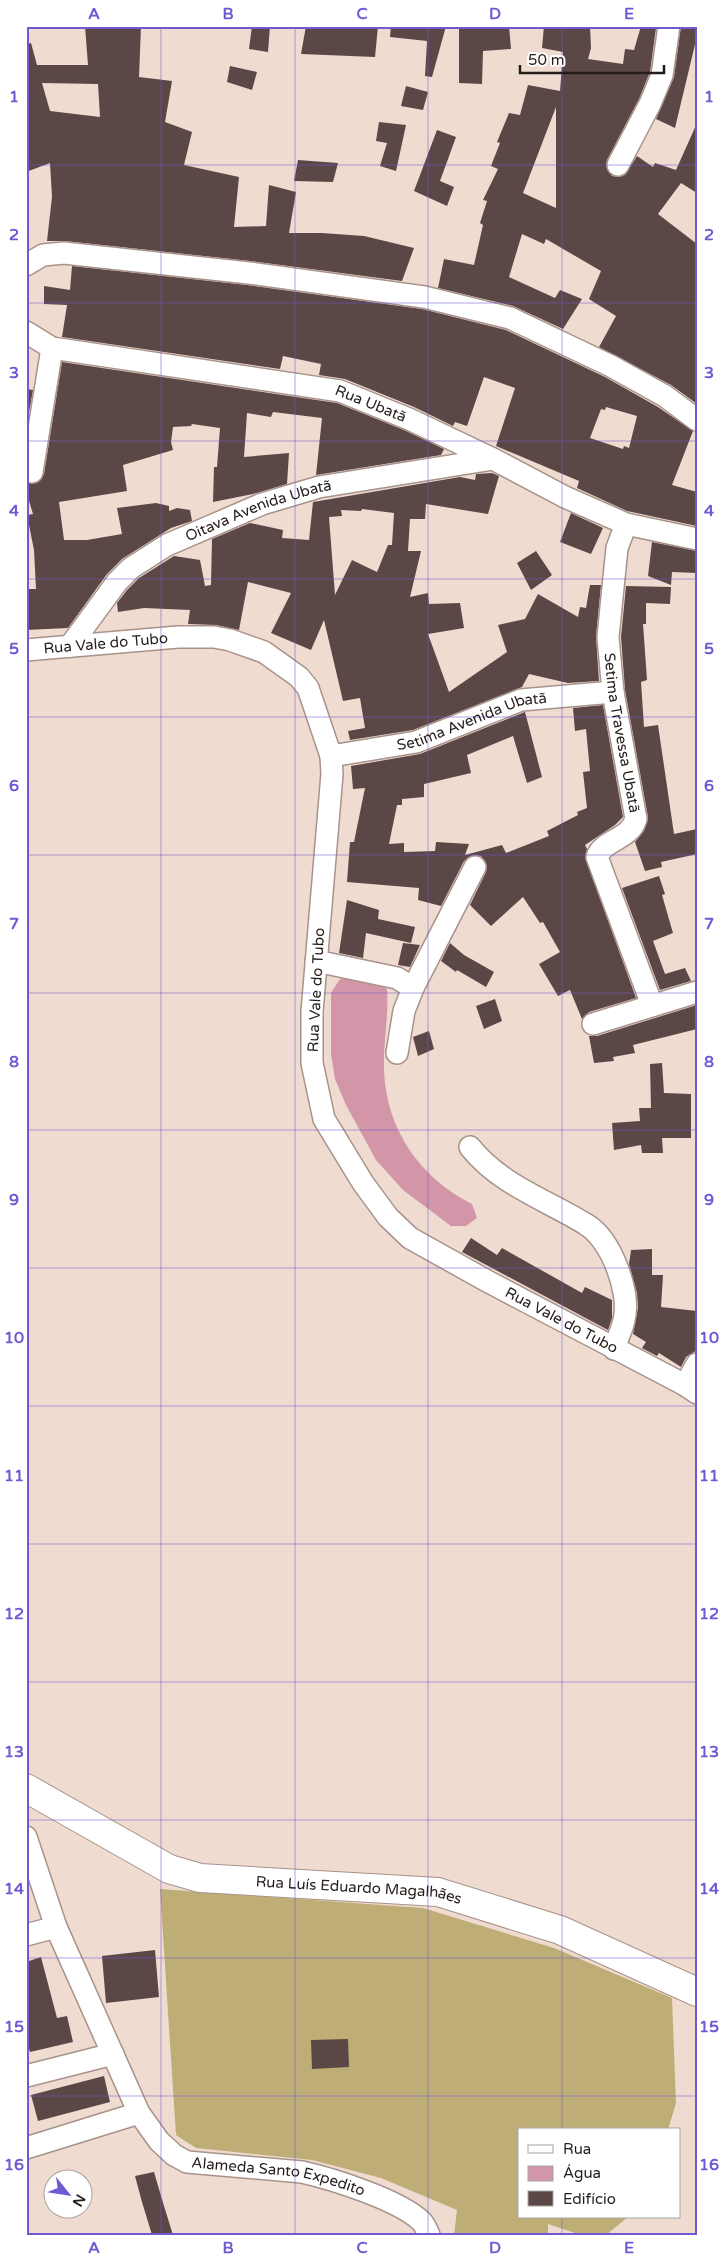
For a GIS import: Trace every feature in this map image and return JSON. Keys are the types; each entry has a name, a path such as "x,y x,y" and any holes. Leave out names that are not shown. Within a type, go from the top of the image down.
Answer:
{"main road":[{"name":"Rua Luís Eduardo Magalhães","path":"26,1788 161,1864 184,1874 200,1878 438,1892 560,1930 697,1992"}],"street":[{"path":"618,165 650,104 662,75 670,26"},
{"path":"26,265 43,255 64,253 249,273 424,297 510,318 612,366 665,396 697,420"},
{"name":"Rua Ubatã","path":"26,332 52,348 340,391 409,419 493,459 565,497 626,524 697,540"},
{"path":"32,472 52,348"},
{"name":"Oitava Avenida Ubatã","path":"70,646 117,582 131,568 167,545 262,504 318,487 493,459"},
{"name":"Setima Travessa Ubatã","path":"626,524 617,548 608,637 613,692 636,819 628,833 601,851 597,857 652,1006"},
{"name":"Rua Vale do Tubo","path":"26,650 178,637 214,637 230,640 264,652 299,677 308,688 331,756 331,787 312,1012 312,1063 322,1114 363,1183 388,1217 410,1238 691,1389"},
{"name":"Setima Avenida Ubatã","path":"331,756 416,742 521,700 613,692"},
{"path":"397,1053 404,1011 413,988 475,867"},
{"path":"316,961 398,978 413,988"},
{"path":"592,1024 697,992"},
{"path":"470,1148 482,1162 500,1176 545,1203 588,1225 600,1236 623,1281 625,1319 614,1349"},
{"path":"691,1389 697,1364"},
{"name":"Alameda Santo Expedito","path":"26,1837 56,1927 140,2113 159,2141 187,2162 302,2172 319,2176 406,2210 422,2222 429,2235"},
{"path":"26,1935 56,1927"},
{"path":"26,2076 113,2054"},
{"path":"26,2148 140,2113"}],"shaded area":[{"path":"160,1889 423,1908 554,1948 672,1998 676,2103 669,2128 518,2128 518,2218 627,2218 606,2235 581,2235 548,2224 548,2235 454,2235 457,2210 381,2178 312,2160 196,2148 176,2135"}],"water":[{"path":"359,975 377,982 387,989 384,1070 386,1092 391,1112 399,1131 409,1149 422,1166 453,1193 472,1204 477,1218 466,1226 451,1226 403,1190 376,1160 346,1105 335,1079 331,1054 331,993 340,979"}],"building":[{"path":"85,26 141,26 139,77 172,81 165,122 192,132 184,165 239,177 234,227 266,226 269,185 296,192 289,233 364,236 414,248 402,281 250,261 65,241 47,241 52,197 50,163 26,172 26,44 31,43 37,65 88,65","holes":["42,83 98,84 100,117 50,111"]},
{"path":"252,26 270,26 268,52 249,49"},
{"path":"306,26 378,26 375,57 301,54"},
{"path":"391,26 446,26 432,77 425,76 427,41 390,37"},
{"path":"459,26 509,26 511,49 483,51 482,84 459,83"},
{"path":"544,26 590,26 591,48 588,59 623,64 625,49 634,50 641,26 656,28 650,72 639,99 607,160 606,166 612,176 619,177 625,175 637,156 653,167 655,163 676,170 697,123 697,193 681,183 658,214 697,244 697,404 671,385 599,347 616,316 589,299 601,271 546,239 544,244 522,234 509,277 555,298 560,290 582,299 563,329 513,306 438,288 444,259 474,265 483,225 480,223 487,201 483,200 498,169 491,166 500,143 497,142 509,113 520,115 528,85 560,91 563,52 542,48","holes":["556,107 556,208 523,193"]},
{"path":"681,26 697,26 697,36 675,128 656,119 674,77"},
{"path":"230,66 257,72 252,90 227,82"},
{"path":"406,86 428,92 423,110 401,106"},
{"path":"379,122 406,125 396,171 380,166 387,143 376,141"},
{"path":"437,130 456,137 440,181 454,187 447,206 414,191"},
{"path":"298,160 338,163 333,182 294,181"},
{"path":"72,266 247,285 422,309 506,330 605,377 658,407 693,431 672,485 697,492 697,526 627,511 577,488 579,481 496,446 515,388 484,377 467,426 455,422 453,426 414,407 345,379 319,375 321,364 283,356 280,369 62,337 67,305 44,304 44,286 70,290","holes":["606,407 637,416 629,448 624,446 623,449 590,438 601,409 605,410"]},
{"path":"62,362 337,403 404,430 444,449 441,455 316,475 322,418 273,412 271,417 247,413 244,457 289,453 287,484 253,494 213,502 214,467 217,467 220,428 192,424 191,426 173,427 171,442 173,450 123,465 127,491 59,502 64,540 87,540 122,534 117,508 156,503 169,506 169,511 177,508 190,510 192,521 171,528 122,559 107,574 68,628 26,630 26,589 36,589 34,550 27,515 33,514 26,491 26,483 37,483 44,474"},
{"path":"26,389 33,390 26,429"},
{"path":"492,473 499,476 488,514 426,504 425,519 410,519 408,551 421,551 410,597 428,593 429,604 460,603 464,628 428,634 449,692 507,652 498,625 525,619 538,594 578,617 580,607 586,608 590,585 601,585 596,636 599,681 568,683 529,674 522,687 413,730 350,740 348,731 365,728 360,698 343,701 324,620 311,650 271,633 291,593 248,582 239,630 216,625 188,624 190,610 144,608 118,612 117,603 139,578 174,556 200,560 205,586 211,585 212,539 250,523 283,530 282,538 309,540 313,502 460,477 475,480 476,474","holes":["362,509 394,513 392,545 388,545 377,572 352,560 335,595 329,517 342,516 341,510 361,511"]},
{"path":"571,513 603,528 591,554 560,542"},
{"path":"652,542 697,551 697,573 672,572 671,585 648,576"},
{"path":"536,551 552,575 531,590 517,563"},
{"path":"626,586 671,587 670,604 646,603 646,624 643,624 647,680 641,682 644,727 658,725 674,834 697,829 697,854 661,862 662,867 645,871 635,842 644,831 648,817 625,690 621,637"},
{"path":"603,705 623,817 615,825 585,845 587,849 585,857 636,998 589,1012 582,1019 570,990 558,996 539,964 560,952 543,922 540,923 523,897 491,926 470,905 486,872 487,866 481,856 474,855 464,861 441,906 418,900 419,888 347,882 350,842 354,842 365,788 353,789 351,766 420,754 525,712 542,777 527,783 513,736 467,755 471,773 424,784 424,797 402,799 402,805 397,805 389,844 404,843 404,852 435,851 436,842 469,844 465,855 502,845 506,853 549,836 547,831 578,815 577,812 587,808 583,772 590,771 586,729 575,731 573,708"},
{"path":"659,876 665,894 662,895 673,933 653,941 665,974 685,968 691,981 660,990 622,888"},
{"path":"347,900 379,910 378,919 415,927 411,943 366,933 363,958 339,953"},
{"path":"403,943 420,945 410,967 398,965"},
{"path":"450,943 464,955 494,972 486,987 457,970 456,972 441,961"},
{"path":"495,999 502,1021 484,1029 476,1006"},
{"path":"697,1005 697,1029 633,1045 635,1053 613,1057 614,1061 594,1063 589,1036 597,1036"},
{"path":"429,1031 434,1049 418,1056 413,1037"},
{"path":"662,1063 664,1093 691,1094 691,1138 662,1138 663,1153 642,1153 641,1145 614,1150 612,1123 640,1121 639,1108 651,1108 650,1064"},
{"path":"471,1238 497,1255 502,1248 582,1293 585,1287 612,1300 612,1318 608,1330 462,1252"},
{"path":"652,1249 652,1275 663,1275 661,1307 697,1311 697,1350 686,1357 681,1367 659,1353 657,1356 642,1348 646,1342 633,1334 638,1308 637,1293 629,1264 631,1250"},
{"path":"155,1950 159,1997 106,2003 102,1956"},
{"path":"41,1957 57,2018 67,2016 73,2042 30,2052 26,2039 26,1962"},
{"path":"348,2039 349,2067 312,2069 311,2040"},
{"path":"104,2076 110,2102 38,2121 31,2095"},
{"path":"154,2172 173,2235 152,2235 142,2202 135,2176"}]}
